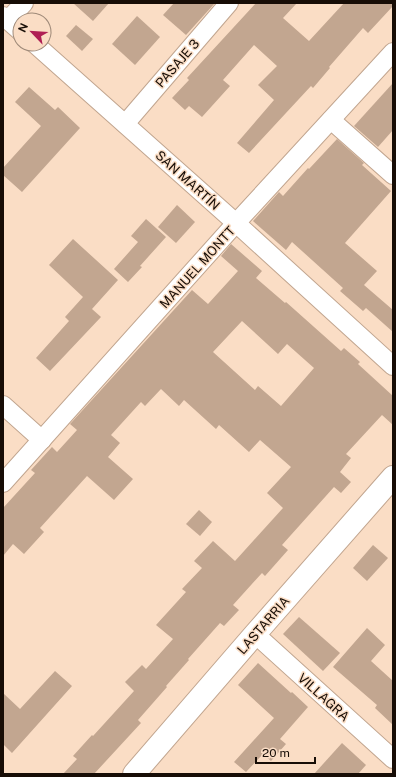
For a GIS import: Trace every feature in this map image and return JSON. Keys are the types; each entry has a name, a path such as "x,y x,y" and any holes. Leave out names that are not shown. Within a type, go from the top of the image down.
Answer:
{"main road":[{"name":"LASTARRIA","path":"134,774 393,477"}],"street":[{"path":"10,23 24,3"},
{"name":"PASAJE 3","path":"125,124 229,3"},
{"name":"SAN MARTÍN","path":"43,52 236,223 393,366"},
{"name":"MANUEL MONTT","path":"3,483 236,223 393,52"},
{"path":"331,120 393,175"},
{"path":"3,405 42,440"},
{"name":"VILLAGRA","path":"255,634 393,759"}],"building":[{"path":"73,3 109,3 93,21"},
{"path":"174,3 215,3 186,35 163,15"},
{"path":"256,3 297,3 283,18 309,41 344,3 393,3 393,6 368,33 363,28 313,88 311,86 249,153 237,143 274,100 258,85 277,66 254,45 223,80 230,86 202,117 189,106 185,110 172,98 189,80 187,78"},
{"path":"137,16 160,37 135,65 112,44"},
{"path":"76,25 93,39 82,51 66,36"},
{"path":"393,83 393,130 378,147 354,126"},
{"path":"29,87 55,110 58,107 80,128 22,192 3,175 3,168 41,126 15,102"},
{"path":"337,139 364,163 362,165 391,191 345,243 377,271 364,285 393,310 393,332 366,308 363,311 340,291 343,288 292,242 286,250 253,221 279,192 283,196"},
{"path":"177,205 195,222 176,243 158,227"},
{"path":"146,219 166,237 128,282 114,269 138,242 131,236"},
{"path":"73,239 118,280 92,309 101,317 50,371 36,358 69,321 65,317 83,297 49,265"},
{"path":"231,244 262,271 256,278 285,303 286,302 341,351 344,348 360,362 358,364 393,396 393,425 382,415 346,454 351,458 340,472 351,482 341,493 334,487 282,545 288,550 265,576 262,573 233,605 239,610 224,626 220,623 188,659 189,660 166,686 167,687 138,720 141,723 94,774 63,774 77,759 73,756 134,691 125,682 142,665 146,669 173,639 156,625 186,592 182,589 202,568 194,561 213,541 235,561 283,508 267,493 291,467 260,440 249,452 219,425 216,429 184,400 179,406 161,389 145,406 141,402 111,435 120,443 108,457 133,479 114,500 87,476 40,528 44,532 24,554 13,544 3,556 3,508 35,473 31,470 52,447 57,452 77,430 70,424 192,290 208,304 238,271 221,256","holes":["242,321 278,354 287,344 314,368 281,406 258,386 255,390 213,352"]},
{"path":"199,510 212,522 200,536 186,524"},
{"path":"373,545 388,558 367,581 353,568"},
{"path":"299,617 340,653 323,671 283,634"},
{"path":"367,628 385,645 371,661 393,681 393,725 375,708 377,705 333,667"},
{"path":"258,663 308,707 280,739 286,744 271,761 263,754 246,772 234,762 274,718 238,685"},
{"path":"55,671 72,686 12,753 3,744 3,693 20,709"},
{"path":"342,743 366,765 358,774 314,774"}]}
